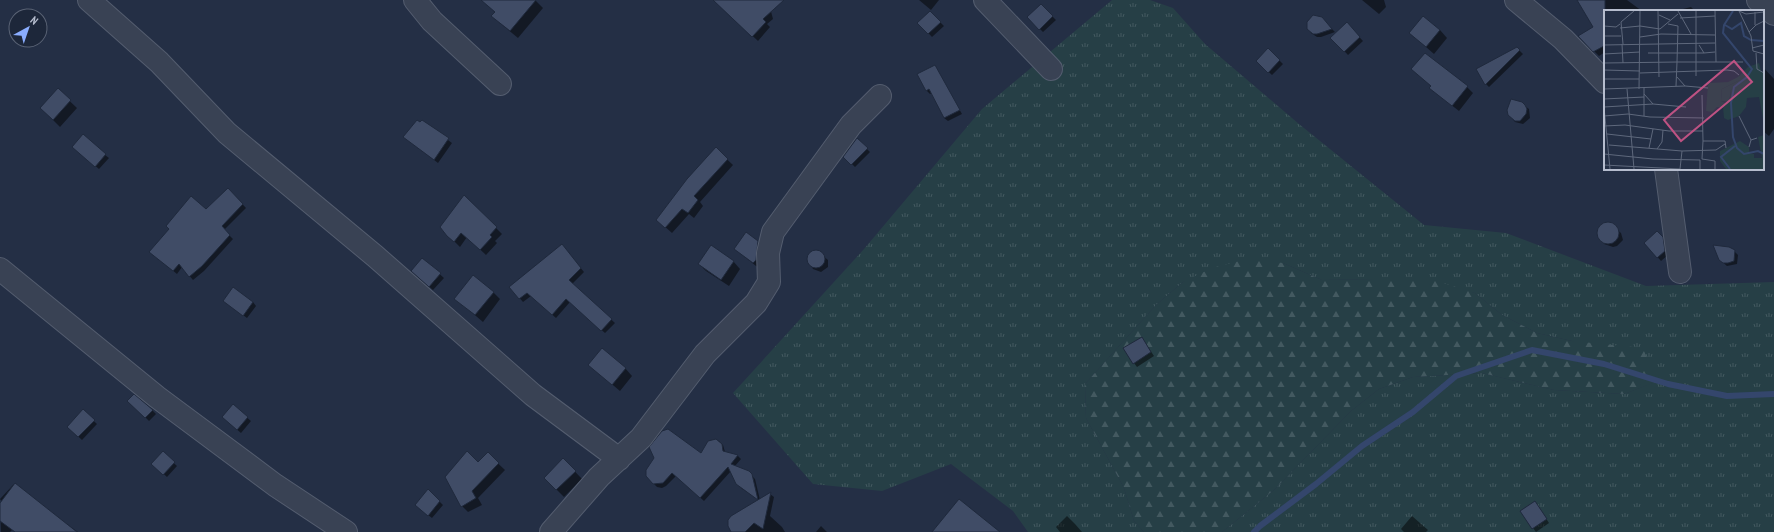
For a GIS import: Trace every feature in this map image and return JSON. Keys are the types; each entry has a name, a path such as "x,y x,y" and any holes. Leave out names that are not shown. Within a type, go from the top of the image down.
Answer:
{"street":[{"path":"89,0 159,62 227,133 375,256 533,395 619,459"},
{"path":"415,0 432,21 500,84"},
{"path":"985,0 1051,69"},
{"path":"1516,0 1563,39 1604,81"},
{"path":"1758,0 1774,14"},
{"path":"551,532 599,477 641,438 705,354 756,303 769,282 768,253 773,232 851,125 880,96"},
{"path":"1666,170 1680,272"},
{"path":"0,269 157,397 275,485 346,532"}],"green space":[{"path":"1112,0 1150,0 1173,8 1205,44 1299,124 1424,225 1506,233 1646,286 1774,282 1774,532 1222,532 1274,490 1351,411 1379,389 1413,377 1482,373 1554,390 1624,394 1655,382 1572,341 1537,333 1502,315 1475,293 1393,279 1322,280 1283,263 1183,282 1156,305 1085,384 1086,418 1124,488 1134,521 1144,532 1028,532 1013,511 951,464 882,491 813,484 733,393 864,249 982,109"},
{"path":"1247,259 1283,263 1322,280 1427,278 1475,293 1502,315 1537,333 1572,341 1643,348 1656,382 1624,394 1554,390 1482,373 1413,377 1379,389 1351,411 1274,490 1222,532 1144,532 1134,521 1124,488 1086,418 1085,384 1156,305 1183,282 1212,268"}],"building":[{"path":"481,0 536,0 510,31 491,16 495,12"},
{"path":"713,0 784,0 763,19 766,22 752,37"},
{"path":"1577,0 1605,0 1604,46 1593,52 1578,36 1593,27"},
{"path":"1041,4 1053,16 1039,30 1027,17"},
{"path":"930,11 941,22 928,34 917,23"},
{"path":"1313,15 1322,17 1332,29 1313,34 1307,29 1307,22"},
{"path":"1423,16 1440,30 1426,47 1409,33"},
{"path":"1347,22 1360,37 1344,52 1330,38"},
{"path":"1517,47 1520,50 1485,85 1476,69"},
{"path":"1268,48 1280,60 1268,73 1256,61"},
{"path":"1425,53 1468,86 1452,106 1429,88 1431,86 1411,69"},
{"path":"935,65 960,110 944,118 929,89 926,91 917,74"},
{"path":"58,88 71,100 53,120 40,108"},
{"path":"1511,99 1522,102 1527,109 1526,114 1520,121 1515,121 1508,115 1507,110"},
{"path":"417,120 420,122 422,120 449,138 434,160 403,137"},
{"path":"83,134 106,154 95,167 72,147"},
{"path":"857,138 868,148 851,165 843,157"},
{"path":"716,147 728,159 694,196 698,200 688,213 682,209 665,228 656,220 687,179"},
{"path":"228,188 243,204 222,226 230,235 202,266 189,277 179,264 173,271 149,252 169,229 166,226 191,196 206,209"},
{"path":"464,195 497,227 490,235 492,237 480,250 461,233 454,242 440,227"},
{"path":"1608,222 1616,225 1619,233 1616,241 1608,244 1600,241 1597,233 1600,225"},
{"path":"1657,231 1663,237 1665,251 1657,258 1644,243"},
{"path":"746,232 758,241 756,260 753,263 734,249"},
{"path":"562,244 581,268 569,280 612,319 601,331 566,299 552,315 527,293 519,299 509,287"},
{"path":"711,245 734,261 721,280 698,264"},
{"path":"1713,245 1729,247 1735,250 1734,261 1723,263 1719,260"},
{"path":"812,250 820,250 825,255 823,266 820,268 812,268 807,263 807,255"},
{"path":"422,258 441,273 429,287 411,271"},
{"path":"473,275 494,292 475,315 454,299"},
{"path":"233,287 253,302 243,316 223,301"},
{"path":"1142,337 1151,352 1133,364 1123,348"},
{"path":"602,348 626,368 612,385 588,365"},
{"path":"134,394 153,410 145,418 127,401"},
{"path":"233,404 248,417 237,430 222,417"},
{"path":"83,409 95,420 78,437 67,427"},
{"path":"668,429 701,453 708,441 716,439 722,444 723,451 738,455 731,464 749,471 752,474 758,500 736,484 728,467 700,498 672,473 663,483 653,484 646,476 646,470 654,458 649,447 662,431"},
{"path":"163,451 175,462 163,475 151,464"},
{"path":"467,451 478,462 488,452 499,463 472,491 476,498 461,507 445,477"},
{"path":"563,458 576,471 556,490 544,478"},
{"path":"15,483 77,532 15,532 0,521 0,503"},
{"path":"428,489 440,501 428,516 415,505"},
{"path":"771,492 763,529 754,523 745,532 731,532 728,526 728,520 731,516"},
{"path":"959,499 1000,532 932,532"},
{"path":"1535,501 1547,519 1532,529 1520,511"}],"waterway":[{"path":"1254,532 1362,446 1413,412 1456,376 1532,350 1604,364 1668,384 1727,396 1774,394"}]}
